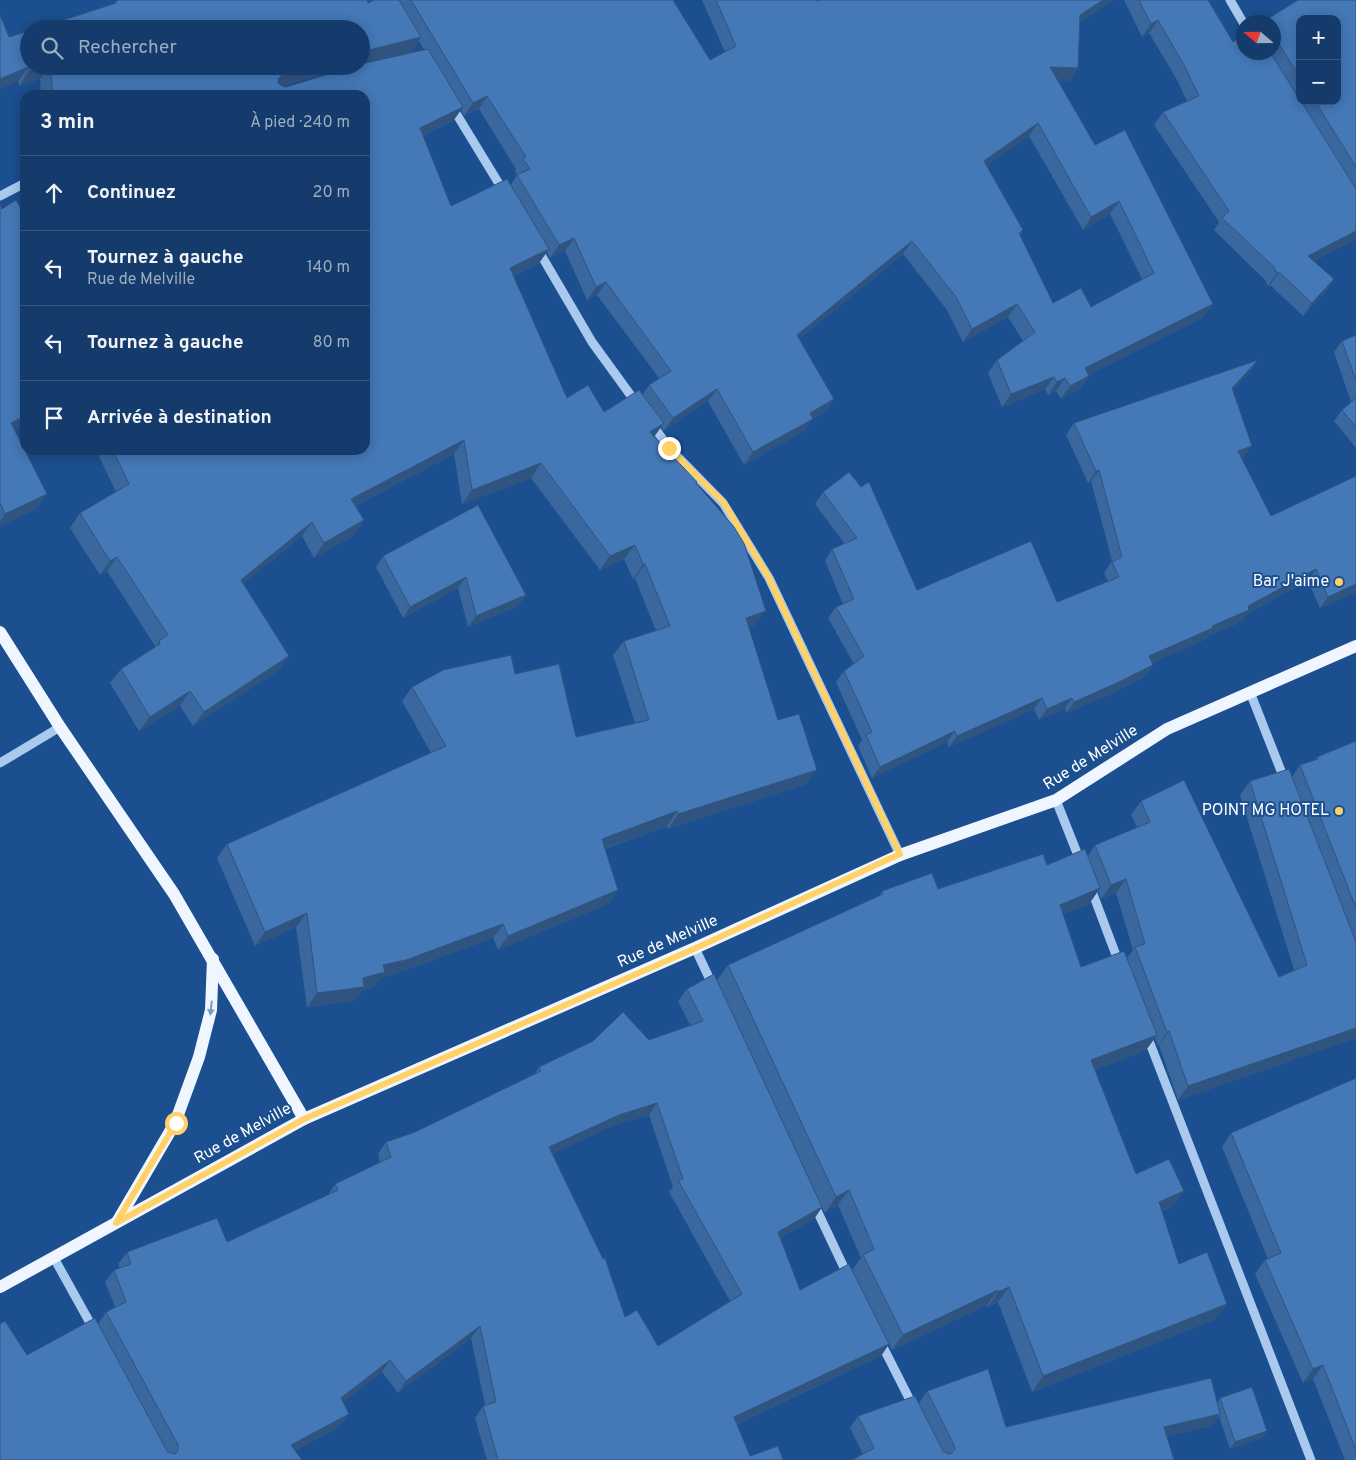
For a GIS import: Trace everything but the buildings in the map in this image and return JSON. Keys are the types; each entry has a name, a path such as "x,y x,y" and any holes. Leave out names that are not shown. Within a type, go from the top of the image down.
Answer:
{"main road":[{"path":"0,632 60,727 174,894 304,1119"},
{"name":"Rue de Melville","path":"0,1287 304,1119 696,948 900,854 1056,800 1167,730 1356,646"},
{"path":"116,1223 176,1123 199,1057 211,1010 213,959"}],"street":[{"path":"1230,0 1239,15"},
{"path":"447,98 508,198"},
{"path":"0,196 20,186"},
{"path":"533,240 592,342 669,448 724,503 769,578 900,854"},
{"path":"1250,692 1289,792"},
{"path":"0,763 60,727"},
{"path":"1056,800 1121,968"},
{"path":"696,948 716,992"},
{"path":"1142,1023 1311,1460"},
{"path":"810,1195 852,1284"},
{"path":"54,1258 100,1342"},
{"path":"874,1328 918,1416"}],"place":[{"name":"Bar J'aime","path":"1339,582"},
{"name":"POINT MG HOTEL","path":"1339,811"}],"route":[{"path":"176,1123 116,1223 304,1119 696,948 900,854 769,578 724,503 669,448"}]}
